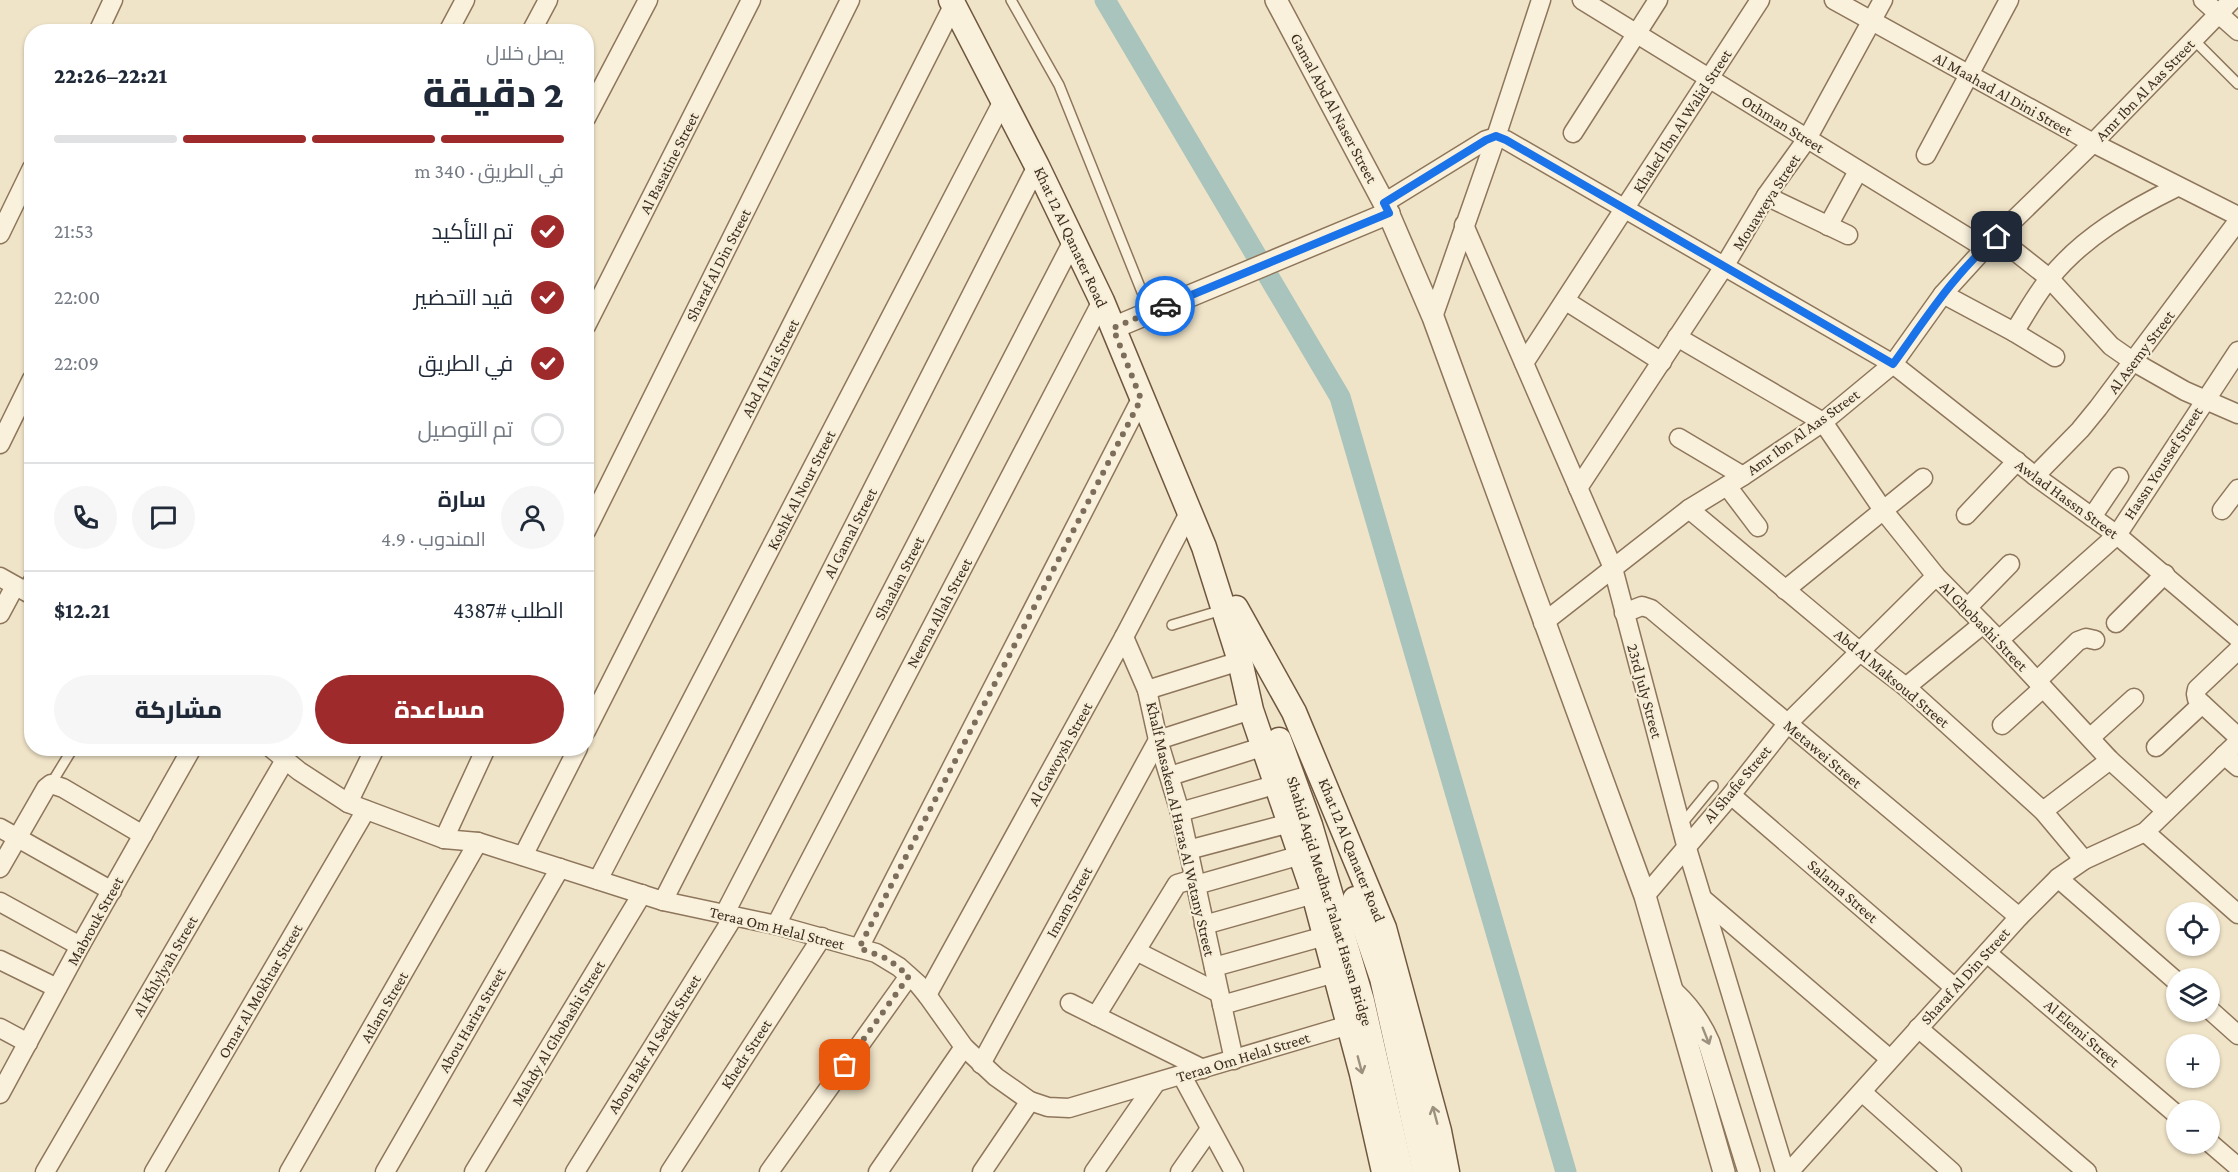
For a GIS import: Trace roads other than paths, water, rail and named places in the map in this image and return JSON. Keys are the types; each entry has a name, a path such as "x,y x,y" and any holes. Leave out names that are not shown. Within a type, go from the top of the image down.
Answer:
{"main road":[{"name":"Khat 12 Al Qanater Road","path":"952,2 1004,99 1102,301 1141,399 1190,511 1241,645 1251,710 1314,894 1349,1025 1384,1172"},
{"name":"Khat 12 Al Qanater Road","path":"1204,547 1224,609 1241,645 1294,712 1384,928 1439,1131 1447,1172"},
{"name":"Shahid Aqid Medhat Talaat Hassn Bridge","path":"1241,645 1337,848 1382,978 1425,1172"},
{"name":"Shahid Aqid Medhat Talaat Hassn Bridge","path":"1241,645 1298,789 1362,1001 1401,1172"}],"street":[{"path":"102,24 113,0"},
{"path":"452,24 465,0"},
{"path":"535,24 548,0"},
{"path":"594,103 648,0"},
{"name":"Al Basatine Street","path":"594,310 751,0"},
{"name":"Sharaf Al Din Street","path":"594,515 850,0"},
{"name":"Gamal Abd Al Naser Street","path":"1276,0 1387,208 1432,317"},
{"path":"1540,0 1538,13 1432,317 1645,896 1724,1172"},
{"name":"Othman Street","path":"1582,0 1858,171 1991,242 2049,278 2111,346 2134,362 2205,400 2225,406 2238,414"},
{"path":"1573,133 1658,0"},
{"name":"Khaled Ibn Al Walid Street","path":"1524,363 1760,0"},
{"name":"Al Maahad Al Dini Street","path":"1834,0 2093,144 2238,219"},
{"name":"Mouaweya Street","path":"1578,488 1725,265 1767,196 1807,139 1883,0"},
{"path":"1926,155 2009,0"},
{"path":"2203,0 2238,31"},
{"name":"Amr Ibn Al Aas Street","path":"1544,623 1689,509 1822,422 1893,364 1943,294 1991,242 2093,144 2232,0"},
{"name":"Abd Al Hai Street","path":"594,715 952,2"},
{"name":"Koshk Al Nour Street","path":"598,880 1004,99"},
{"path":"1113,328 1344,232 1387,208 1486,140 1496,136"},
{"name":"Awlad Hassn Street","path":"1496,136 1626,208 1893,364 2035,476 2117,535 2238,638"},
{"name":"Al Gamal Street","path":"663,901 1037,166"},
{"path":"1828,226 1858,171"},
{"path":"0,234 24,184"},
{"path":"2014,332 2049,278 2073,254 2106,226 2177,187"},
{"path":"1767,196 1848,235"},
{"name":"Al Asemy Street","path":"2035,476 2080,430 2134,362 2238,219"},
{"name":"23rd July Street","path":"1464,225 1612,568 1686,845 1787,1172"},
{"name":"Shaalan Street","path":"729,916 1073,241"},
{"path":"1943,294 2055,357"},
{"name":"Neema Allah Street","path":"776,925 1102,301"},
{"path":"1566,301 1662,362"},
{"path":"1677,337 1822,422"},
{"name":"Hassn Youssef Street","path":"1999,640 2117,535 2238,351"},
{"path":"0,444 24,395"},
{"path":"859,948 1141,399"},
{"name":"Al Ghobashi Street","path":"1822,422 1883,510 1936,576 2091,737 2110,760 2166,811"},
{"path":"1680,438 1735,481 1758,527"},
{"path":"1966,515 2016,461"},
{"path":"2092,517 2119,477"},
{"path":"1785,590 1923,478"},
{"path":"2222,510 2238,489"},
{"name":"Abd Al Maksoud Street","path":"1689,509 1859,651 1906,687 2043,811 2084,860"},
{"name":"Al Gawoysh Street","path":"927,995 1124,637 1190,511"},
{"path":"1967,608 2010,564"},
{"path":"2116,623 2165,574"},
{"name":"Al Shafie Street","path":"1645,896 1686,845 1731,795 1787,724 1936,576"},
{"path":"0,614 17,587"},
{"name":"Metawei Street","path":"1624,613 1642,606 1652,609 2019,917"},
{"path":"1906,687 1983,624"},
{"name":"Khalf Masaken Al Haras Al Watany Street","path":"1124,637 1147,690 1158,740 1180,812 1234,1060"},
{"path":"2002,725 2078,641 2086,638 2095,640"},
{"path":"1147,690 1241,645"},
{"path":"2238,650 2196,691 2197,699 2238,737"},
{"path":"2091,737 2134,698"},
{"path":"2156,747 2202,704"},
{"path":"1158,740 1251,710"},
{"name":"Imam Street","path":"981,1064 1158,740"},
{"name":"Sharaf Al Din Street","path":"1787,1172 2019,917 2058,878 2084,860 2145,832 2166,811 2231,761 2238,742"},
{"path":"1170,776 1265,746"},
{"name":"Mabrouk Street","path":"0,1094 80,946 187,756"},
{"name":"Al Khlylyah Street","path":"45,1172 277,756"},
{"name":"Teraa Om Helal Street","path":"281,756 348,803 444,839 478,842 663,901 776,925 859,948 888,959 927,995 964,1047 981,1064 1030,1101 1048,1107 1069,1108 1349,1025"},
{"path":"348,803 371,756"},
{"path":"444,839 482,756"},
{"path":"523,856 574,756"},
{"path":"2043,811 2110,760"},
{"path":"0,868 46,788 51,784 63,788 143,835"},
{"path":"1180,812 1278,784"},
{"name":"Salama Street","path":"1731,795 1956,988"},
{"name":"Omar Al Mokhtar Street","path":"154,1172 366,810"},
{"path":"1188,850 1290,823"},
{"path":"0,828 112,891"},
{"path":"2145,832 2238,914"},
{"name":"Atlam Street","path":"289,1172 478,842"},
{"path":"1096,1016 1178,884 1195,882 1301,855"},
{"name":"Abou Harira Street","path":"385,1172 560,868"},
{"path":"2058,878 2166,972"},
{"name":"Mahdy Al Ghobashi Street","path":"474,1172 642,894"},
{"path":"1204,925 1314,894"},
{"path":"1703,899 1890,1059"},
{"path":"0,902 80,946"},
{"name":"Abou Bakr Al Sedik Street","path":"575,1172 729,916"},
{"path":"1214,968 1325,936"},
{"name":"Khedr Street","path":"670,1172 822,937"},
{"path":"1136,951 1221,999 1335,973"},
{"name":"Al Elemi Street","path":"1987,952 2166,1105"},
{"path":"0,960 57,988"},
{"path":"769,1172 909,976"},
{"path":"1671,991 1688,1005 1701,1023 1749,1172"},
{"path":"1070,1003 1203,1070"},
{"path":"2220,1019 2238,1035"},
{"path":"0,1028 28,1043"},
{"path":"1918,1028 2087,1172"},
{"path":"878,1172 964,1047"},
{"path":"1182,1076 1234,1172"},
{"path":"1094,1172 1155,1084"},
{"path":"1862,1092 1952,1172"},
{"path":"982,1172 1030,1101"},
{"path":"1180,1172 1210,1129"},
{"path":"2220,1152 2238,1167"}],"lane":[{"path":"1011,0 1059,85 1150,312"},
{"path":"2194,40 2238,84"},
{"path":"1172,625 1224,609"},
{"path":"51,784 68,756"},
{"path":"1681,825 1713,786"}],"waterway":[{"path":"1105,0 1340,397 1566,1172"}]}
